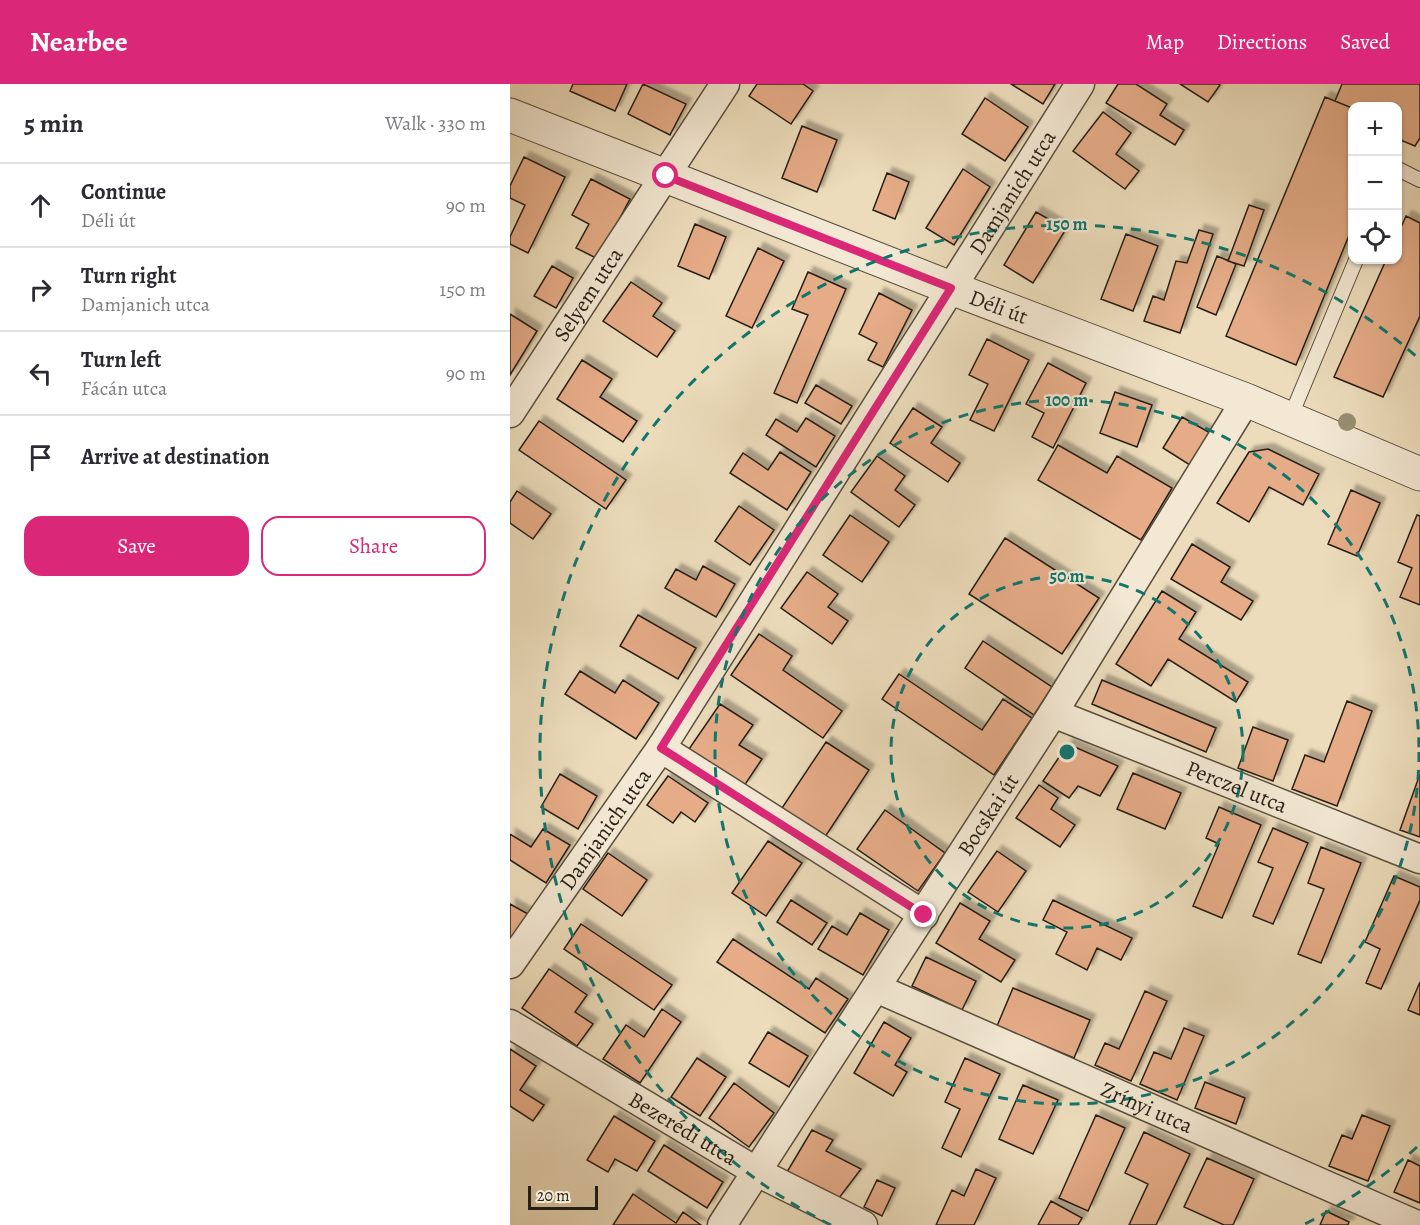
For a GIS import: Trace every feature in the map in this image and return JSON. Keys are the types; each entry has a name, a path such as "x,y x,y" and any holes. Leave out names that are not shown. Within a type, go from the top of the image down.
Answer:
{"street":[{"name":"Selyem utca","path":"510,413 725,84"},
{"name":"Damjanich utca","path":"510,964 661,748 1080,84"},
{"name":"Déli út","path":"510,115 951,288 1246,400 1420,474"},
{"name":"Bocskai út","path":"722,1225 1053,713 1246,400"},
{"name":"Perczel utca","path":"1053,713 1420,859"},
{"path":"661,748 924,915"},
{"name":"Zrínyi utca","path":"876,988 1417,1225"},
{"name":"Bezerédi utca","path":"510,1024 757,1173 863,1225"}],"lane":[{"path":"1402,171 1420,180"},
{"path":"1290,418 1354,264"}],"building":[{"path":"573,84 627,84 615,111 570,91"},
{"path":"643,84 686,104 670,135 628,114"},
{"path":"757,84 803,84 813,91 791,124 749,96"},
{"path":"1011,84 1055,84 1043,104"},
{"path":"1118,84 1136,84 1167,104 1160,115 1184,130 1175,145 1106,103"},
{"path":"1180,84 1218,84 1220,85 1208,102"},
{"path":"1342,84 1420,84 1420,138 1415,146 1402,141 1402,102 1348,102 1348,106 1335,101"},
{"path":"1325,97 1348,106 1348,238 1296,365 1226,336"},
{"path":"985,98 1028,127 1005,161 962,134"},
{"path":"1103,112 1131,133 1116,154 1139,171 1125,189 1073,151"},
{"path":"802,126 837,140 817,192 782,178"},
{"path":"524,157 565,177 528,253 510,244 510,237 525,205 510,198 510,186"},
{"path":"963,169 990,187 954,245 926,228"},
{"path":"887,173 909,182 895,219 873,210"},
{"path":"591,179 630,199 598,259 576,248 589,224 572,215"},
{"path":"1249,205 1264,210 1244,266 1228,261"},
{"path":"1036,212 1066,229 1033,283 1004,265"},
{"path":"1406,216 1420,223 1420,316 1383,397 1334,377 1384,264 1402,264 1402,225"},
{"path":"695,224 726,237 709,279 678,266"},
{"path":"1199,230 1213,234 1180,333 1144,321 1153,296 1164,300 1176,261 1187,263"},
{"path":"1126,234 1158,246 1133,311 1101,299"},
{"path":"758,248 784,261 752,328 726,316"},
{"path":"1217,256 1236,264 1216,315 1197,307"},
{"path":"552,266 573,278 556,308 534,296"},
{"path":"808,272 846,289 797,403 774,393 808,315 792,309"},
{"path":"631,282 662,303 653,316 675,331 657,357 603,321"},
{"path":"879,293 912,310 883,367 868,360 877,343 859,334"},
{"path":"510,314 537,331 510,375"},
{"path":"987,339 1029,360 994,431 970,420 988,384 969,375"},
{"path":"582,360 612,379 600,397 637,421 623,442 557,399"},
{"path":"1048,363 1086,383 1053,448 1032,437 1044,413 1026,404"},
{"path":"816,385 852,406 841,424 805,403"},
{"path":"1115,392 1152,405 1137,447 1100,433"},
{"path":"913,408 942,427 931,443 960,463 948,482 890,443"},
{"path":"1182,417 1212,434 1193,467 1163,448"},
{"path":"806,418 835,436 816,467 766,435 776,419 797,432"},
{"path":"539,421 626,480 606,509 519,450"},
{"path":"1058,445 1107,473 1117,456 1172,488 1141,540 1038,480"},
{"path":"1268,449 1319,474 1303,505 1269,487 1249,522 1217,503 1249,452"},
{"path":"780,452 811,472 787,510 730,473 743,453 768,470"},
{"path":"877,456 905,476 895,490 915,505 899,527 851,492"},
{"path":"1351,490 1380,503 1357,556 1328,544"},
{"path":"517,491 551,514 533,539 510,523 510,502"},
{"path":"739,506 774,530 750,565 715,541"},
{"path":"850,515 889,542 862,582 823,555"},
{"path":"1417,515 1420,516 1420,605 1400,597 1412,568 1398,562"},
{"path":"1005,538 1099,598 1062,654 969,594"},
{"path":"1192,544 1230,567 1221,582 1253,601 1241,620 1171,579"},
{"path":"703,566 735,584 716,617 665,588 676,569 696,580"},
{"path":"807,572 838,594 828,607 848,621 832,644 781,608"},
{"path":"1162,591 1196,612 1179,639 1248,682 1236,702 1168,659 1151,686 1116,664"},
{"path":"638,615 696,648 678,679 620,646"},
{"path":"759,634 792,656 783,670 842,711 823,738 731,675"},
{"path":"983,641 1052,687 1034,715 965,668"},
{"path":"580,671 615,693 623,680 659,703 636,739 565,694"},
{"path":"899,674 982,730 1003,699 1032,718 994,775 882,699"},
{"path":"1102,680 1216,728 1206,752 1092,704"},
{"path":"1347,701 1372,711 1337,806 1292,789 1305,755 1324,762"},
{"path":"720,704 753,725 739,745 762,759 744,786 689,749"},
{"path":"1253,727 1288,740 1273,781 1238,768"},
{"path":"826,742 869,770 825,837 782,808"},
{"path":"1068,744 1118,766 1100,796 1078,786 1069,798 1043,781"},
{"path":"1133,773 1181,793 1165,829 1117,809"},
{"path":"560,774 597,796 578,829 541,807"},
{"path":"1420,774 1420,837 1400,830"},
{"path":"668,776 708,803 695,822 681,812 673,823 647,805"},
{"path":"1039,785 1058,798 1051,809 1075,825 1060,847 1016,818"},
{"path":"1219,807 1261,825 1222,918 1193,906 1219,844 1206,838"},
{"path":"885,810 945,853 918,891 857,849"},
{"path":"1273,828 1308,843 1273,924 1253,916 1273,868 1258,862"},
{"path":"543,829 570,845 546,883 510,860 510,834 531,847"},
{"path":"768,841 802,863 766,916 732,893"},
{"path":"1321,847 1361,863 1321,963 1298,954 1324,889 1308,883"},
{"path":"997,851 1026,871 998,912 968,892"},
{"path":"608,853 647,880 622,916 583,889"},
{"path":"1394,876 1420,887 1420,900 1381,989 1366,983 1380,949 1365,942"},
{"path":"791,900 827,923 812,945 777,922"},
{"path":"1053,900 1132,938 1121,960 1097,948 1087,970 1056,954 1067,932 1043,920"},
{"path":"960,903 990,921 979,939 1015,960 1001,982 936,943"},
{"path":"510,904 528,914 510,945"},
{"path":"860,913 889,930 863,975 818,949 832,926 847,935"},
{"path":"581,924 672,985 654,1010 564,949"},
{"path":"733,939 809,989 816,978 848,999 825,1033 717,962"},
{"path":"926,957 976,981 962,1010 912,986"},
{"path":"549,969 587,995 575,1012 593,1024 577,1046 522,1008"},
{"path":"1420,982 1420,1015 1408,1010"},
{"path":"1013,988 1090,1020 1074,1058 997,1026"},
{"path":"1145,991 1167,1001 1131,1081 1095,1065 1105,1043 1119,1049"},
{"path":"662,1009 681,1022 640,1083 603,1059 626,1025 644,1037"},
{"path":"884,1022 911,1038 895,1065 907,1072 893,1096 854,1073"},
{"path":"1184,1028 1204,1036 1177,1100 1140,1084 1154,1052 1171,1059"},
{"path":"768,1032 808,1056 789,1087 749,1063"},
{"path":"510,1049 536,1066 520,1090 544,1105 533,1121 510,1106"},
{"path":"697,1058 726,1077 700,1116 671,1097"},
{"path":"965,1058 1000,1074 961,1157 942,1148 960,1109 945,1102"},
{"path":"1205,1082 1245,1098 1236,1124 1195,1108"},
{"path":"734,1083 774,1113 749,1147 709,1118"},
{"path":"1023,1085 1058,1100 1033,1154 999,1139"},
{"path":"1096,1115 1125,1128 1088,1211 1059,1198"},
{"path":"1362,1115 1390,1126 1368,1181 1329,1166 1342,1135 1352,1139"},
{"path":"614,1116 655,1141 637,1171 615,1159 608,1172 587,1160"},
{"path":"812,1130 833,1140 826,1151 861,1169 839,1198 787,1172"},
{"path":"1144,1132 1190,1154 1156,1225 1129,1225 1148,1184 1125,1173"},
{"path":"664,1145 723,1182 707,1208 648,1171"},
{"path":"1207,1158 1254,1179 1233,1225 1224,1225 1184,1207"},
{"path":"1408,1160 1420,1166 1420,1203 1394,1192"},
{"path":"976,1169 996,1178 974,1225 936,1225 952,1190 964,1196"},
{"path":"877,1180 895,1188 882,1216 864,1207"},
{"path":"633,1194 676,1223 683,1212 701,1225 613,1225"},
{"path":"1051,1201 1082,1218 1078,1225 1038,1225"},
{"path":"1326,1211 1349,1222 1348,1225 1320,1225"}],"route":[{"path":"666,176 951,288 661,748 924,915"}]}
